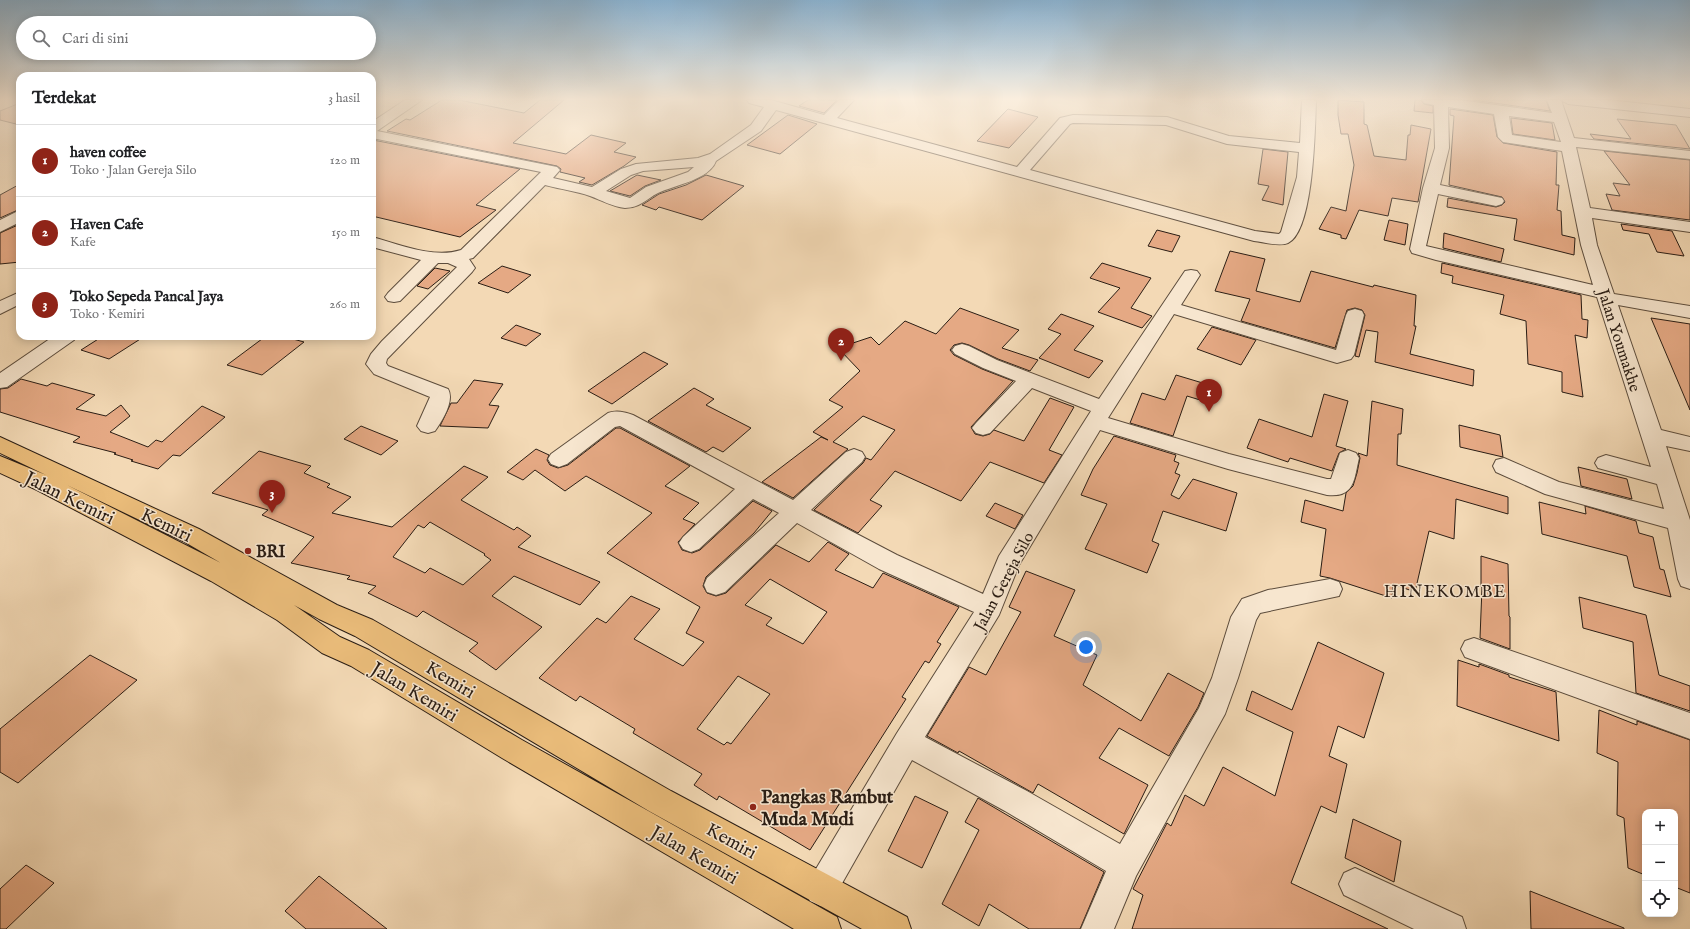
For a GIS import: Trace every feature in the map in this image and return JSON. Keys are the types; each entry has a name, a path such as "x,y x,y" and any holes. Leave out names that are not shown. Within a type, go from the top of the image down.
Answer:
{"highway":[{"name":"Kemiri","path":"0,444 191,535 328,612 364,628 660,801 895,929"},
{"name":"Jalan Kemiri","path":"0,464 45,484 220,574 286,613 332,645 360,658 518,753 825,929"}],"street":[{"path":"419,143 552,170 467,254 453,259"},
{"path":"542,180 594,192 623,203 631,203 637,201 652,190 693,175 715,156 734,143"},
{"path":"910,143 1254,236 1282,239 1288,235 1300,202 1305,177 1306,143"},
{"path":"1020,173 1046,143"},
{"path":"1260,143 1306,148"},
{"path":"1442,143 1418,243 1418,249 1606,295 1690,312"},
{"path":"1552,143 1690,154"},
{"name":"Jalan Youmakhe","path":"1568,145 1589,245 1666,479 1679,522 1690,579"},
{"path":"594,192 610,180 641,167 699,162 715,156"},
{"path":"1431,188 1496,201"},
{"path":"1582,212 1690,227"},
{"path":"0,227 16,217"},
{"path":"376,243 434,257 453,259 463,263 466,268 389,345 378,358 376,364 381,370 440,394 440,401 428,426"},
{"path":"394,297 434,257"},
{"name":"Jalan Gereja Silo","path":"821,890 907,742 990,608 1008,563 1100,415 1169,307 1191,276"},
{"path":"0,308 16,299"},
{"path":"1169,307 1336,357 1344,355 1355,315"},
{"path":"0,382 61,340"},
{"path":"962,350 990,364 1029,379 1100,415 1228,461 1327,487 1336,488 1341,485 1348,458"},
{"path":"983,428 1029,379"},
{"path":"559,459 615,418 626,420 888,562 990,608"},
{"path":"1652,436 1690,444"},
{"path":"716,585 854,457"},
{"path":"1606,463 1666,479"},
{"path":"1504,466 1553,488 1679,522"},
{"path":"691,543 752,488"},
{"path":"1097,929 1125,865 1211,714 1225,678 1244,617 1251,606 1268,600 1330,589"},
{"path":"1474,648 1690,726"},
{"path":"907,742 1016,801 1125,865"},
{"path":"1355,884 1450,929"}],"building":[{"path":"376,143 389,143 520,169 476,205 496,210 460,237 376,217"},
{"path":"447,143 515,143 566,154 580,143 626,143 614,152 636,157 592,185 579,182 585,178 560,172 561,169 557,166"},
{"path":"749,143 793,143 780,154 747,145"},
{"path":"988,143 1013,143 1009,148"},
{"path":"1350,143 1371,143 1374,156 1406,160 1407,143 1428,143 1418,202 1392,198 1388,216 1359,210 1346,239 1341,238 1341,235 1319,229 1331,207 1346,211 1354,165"},
{"path":"1452,143 1505,143 1557,152 1556,185 1559,185 1557,210 1561,211 1562,235 1575,238 1574,255 1514,240 1517,219 1447,207 1448,198 1496,207 1505,202 1502,197 1449,185"},
{"path":"1636,143 1687,143 1690,149"},
{"path":"1263,149 1288,152 1283,205 1262,200 1269,186 1258,184"},
{"path":"1604,151 1690,160 1690,220 1612,210 1606,194 1620,196 1613,183 1630,185"},
{"path":"637,175 661,180 645,186 630,196 610,191"},
{"path":"706,175 744,186 702,220 659,207 656,210 642,205 659,194 686,185"},
{"path":"16,186 16,211 0,218 0,195"},
{"path":"1389,220 1408,224 1405,245 1384,240"},
{"path":"1621,224 1672,231 1684,256 1657,252 1649,234 1623,230"},
{"path":"16,226 16,262 0,264 0,233"},
{"path":"1157,230 1180,236 1172,252 1148,246"},
{"path":"1444,233 1504,249 1501,262 1443,248"},
{"path":"1230,251 1265,259 1256,291 1300,302 1311,271 1373,287 1374,285 1416,295 1414,326 1416,326 1410,354 1474,370 1473,386 1375,362 1378,332 1366,330 1359,357 1355,356 1365,315 1362,310 1355,308 1347,310 1335,348 1241,321 1250,299 1215,291"},
{"path":"1102,263 1151,278 1131,308 1152,316 1142,328 1098,312 1120,288 1090,278"},
{"path":"1442,263 1581,295 1582,319 1588,320 1587,338 1575,335 1583,397 1562,392 1562,372 1528,364 1526,321 1500,314 1504,295 1452,283 1453,276 1441,273"},
{"path":"502,266 531,275 508,293 478,283"},
{"path":"435,268 450,271 428,289 417,286"},
{"path":"960,308 1019,330 1002,348 1038,360 1030,371 998,359 969,345 962,343 954,345 950,350 954,355 982,369 1013,381 971,427 975,434 983,436 990,434 994,430 1024,441 1050,398 1074,407 1049,450 1062,455 1044,483 990,462 961,501 895,471 870,500 882,506 858,533 814,510 863,463 866,458 871,460 895,430 863,416 833,442 848,449 793,498 762,482 821,437 828,440 813,432 843,407 829,400 860,371 838,348 871,337 879,345 905,321 936,334"},
{"path":"1061,314 1094,326 1074,350 1103,361 1089,378 1039,358 1061,334 1048,329"},
{"path":"1651,318 1690,324 1690,410"},
{"path":"516,325 541,334 526,346 501,338"},
{"path":"1212,327 1256,340 1241,365 1197,349"},
{"path":"97,340 139,340 109,359 81,350"},
{"path":"261,340 297,340 304,342 262,375 227,365"},
{"path":"644,352 668,364 612,404 588,391"},
{"path":"1176,375 1216,387 1210,403 1187,396 1173,436 1130,423 1142,393 1165,400"},
{"path":"21,379 47,386 52,383 95,395 76,409 106,416 121,405 130,416 110,432 148,447 156,440 162,442 202,406 225,417 180,456 173,455 158,469 114,454 116,453 73,442 80,437 0,412 0,389 8,388"},
{"path":"474,380 503,384 489,405 499,406 488,428 440,426 451,403 457,403"},
{"path":"694,388 714,399 706,405 751,428 723,452 713,447 706,452 648,421"},
{"path":"1324,394 1348,401 1336,446 1346,449 1339,453 1332,471 1290,458 1288,462 1247,448 1259,419 1312,437"},
{"path":"1372,401 1403,409 1401,434 1398,434 1397,465 1508,497 1508,514 1456,499 1454,539 1429,531 1415,592 1393,584 1392,598 1320,576 1326,529 1301,522 1305,500 1343,511 1346,493 1353,486 1357,473 1360,458 1358,453 1367,456"},
{"path":"1459,425 1500,435 1503,457 1460,447"},
{"path":"361,426 398,441 381,455 344,439"},
{"path":"616,428 620,428 690,466 665,486 699,503 683,519 695,524 678,542 682,550 692,553 700,550 753,501 772,511 754,533 706,577 703,586 707,593 716,596 726,593 776,545 809,562 828,542 849,554 835,570 873,588 883,573 959,607 937,642 941,644 929,663 925,661 902,697 906,699 810,850 719,796 717,800 694,785 702,774 633,733 635,729 580,696 576,701 539,678 597,618 606,623 631,596 660,609 634,639 683,666 704,642 686,633 700,607 607,553 652,513 586,476 565,491 535,470 523,480 507,472 536,449 549,455 547,460 550,465 558,468 568,465","holes":["770,579 827,612 803,644 766,625 772,618 745,605","738,676 770,694 731,744 727,742 724,745 697,729"]},
{"path":"1114,436 1176,455 1174,461 1179,463 1175,473 1180,475 1171,495 1179,499 1193,479 1237,493 1226,531 1163,511 1152,541 1159,544 1147,573 1085,549 1107,504 1081,495 1093,469"},
{"path":"259,451 311,466 304,473 330,484 327,487 351,497 332,513 392,527 464,466 488,477 461,500 514,530 517,527 531,536 518,547 600,582 580,605 514,576 492,596 542,627 496,670 469,651 478,643 423,611 417,617 368,593 376,586 347,579 350,576 291,563 314,537 262,515 268,510 212,493","holes":["430,522 485,554 484,555 491,560 463,585 430,568 425,573 393,557 418,525 424,528"]},
{"path":"1578,467 1627,479 1632,499 1581,486"},
{"path":"1539,502 1586,514 1585,506 1636,521 1639,533 1653,537 1660,569 1664,570 1671,597 1634,587 1627,556 1542,534"},
{"path":"995,503 1023,515 1015,529 986,516"},
{"path":"1481,556 1508,564 1510,649 1480,638 1482,587"},
{"path":"1026,571 1075,590 1054,636 1097,655 1083,685 1141,721 1168,673 1204,693 1198,707 1169,756 1119,728 1099,758 1148,785 1124,834 1038,784 1033,793 959,751 958,753 927,736 969,667 986,675 1021,612 1009,607"},
{"path":"1579,597 1646,615 1659,675 1690,686 1690,711 1636,693 1633,642 1583,628"},
{"path":"1318,642 1384,673 1364,738 1338,726 1329,756 1347,764 1336,813 1321,806 1291,883 1388,929 1132,929 1143,895 1133,889 1167,823 1171,826 1185,795 1204,806 1223,767 1275,796 1293,732 1246,710 1252,691 1292,710"},
{"path":"90,655 137,680 18,783 0,772 0,729"},
{"path":"1458,660 1479,667 1479,664 1509,675 1509,677 1556,692 1559,741 1457,706"},
{"path":"1599,710 1637,725 1637,721 1690,740 1690,893 1678,888 1678,809 1642,809 1642,874 1628,868 1624,818 1617,815 1618,762 1597,753"},
{"path":"915,796 948,812 922,868 888,851"},
{"path":"978,798 1104,872 1080,929 1029,929 989,904 979,926 942,904 979,830 965,822"},
{"path":"1353,819 1401,841 1394,882 1345,858"},
{"path":"26,865 54,883 6,929 0,929 0,889"},
{"path":"319,876 387,929 306,929 285,911"},
{"path":"1530,891 1624,928 1624,929 1531,929"}],"place":[{"name":"Haven Cafe","path":"841,361"},
{"name":"haven coffee","path":"1209,412"},
{"name":"Toko Sepeda Pancal Jaya","path":"272,513"},
{"name":"BRI","path":"248,551"},
{"name":"Pangkas Rambut Muda Mudi","path":"753,807"}],"district":[{"name":"HINEKOMBE","path":"1445,591"}]}
